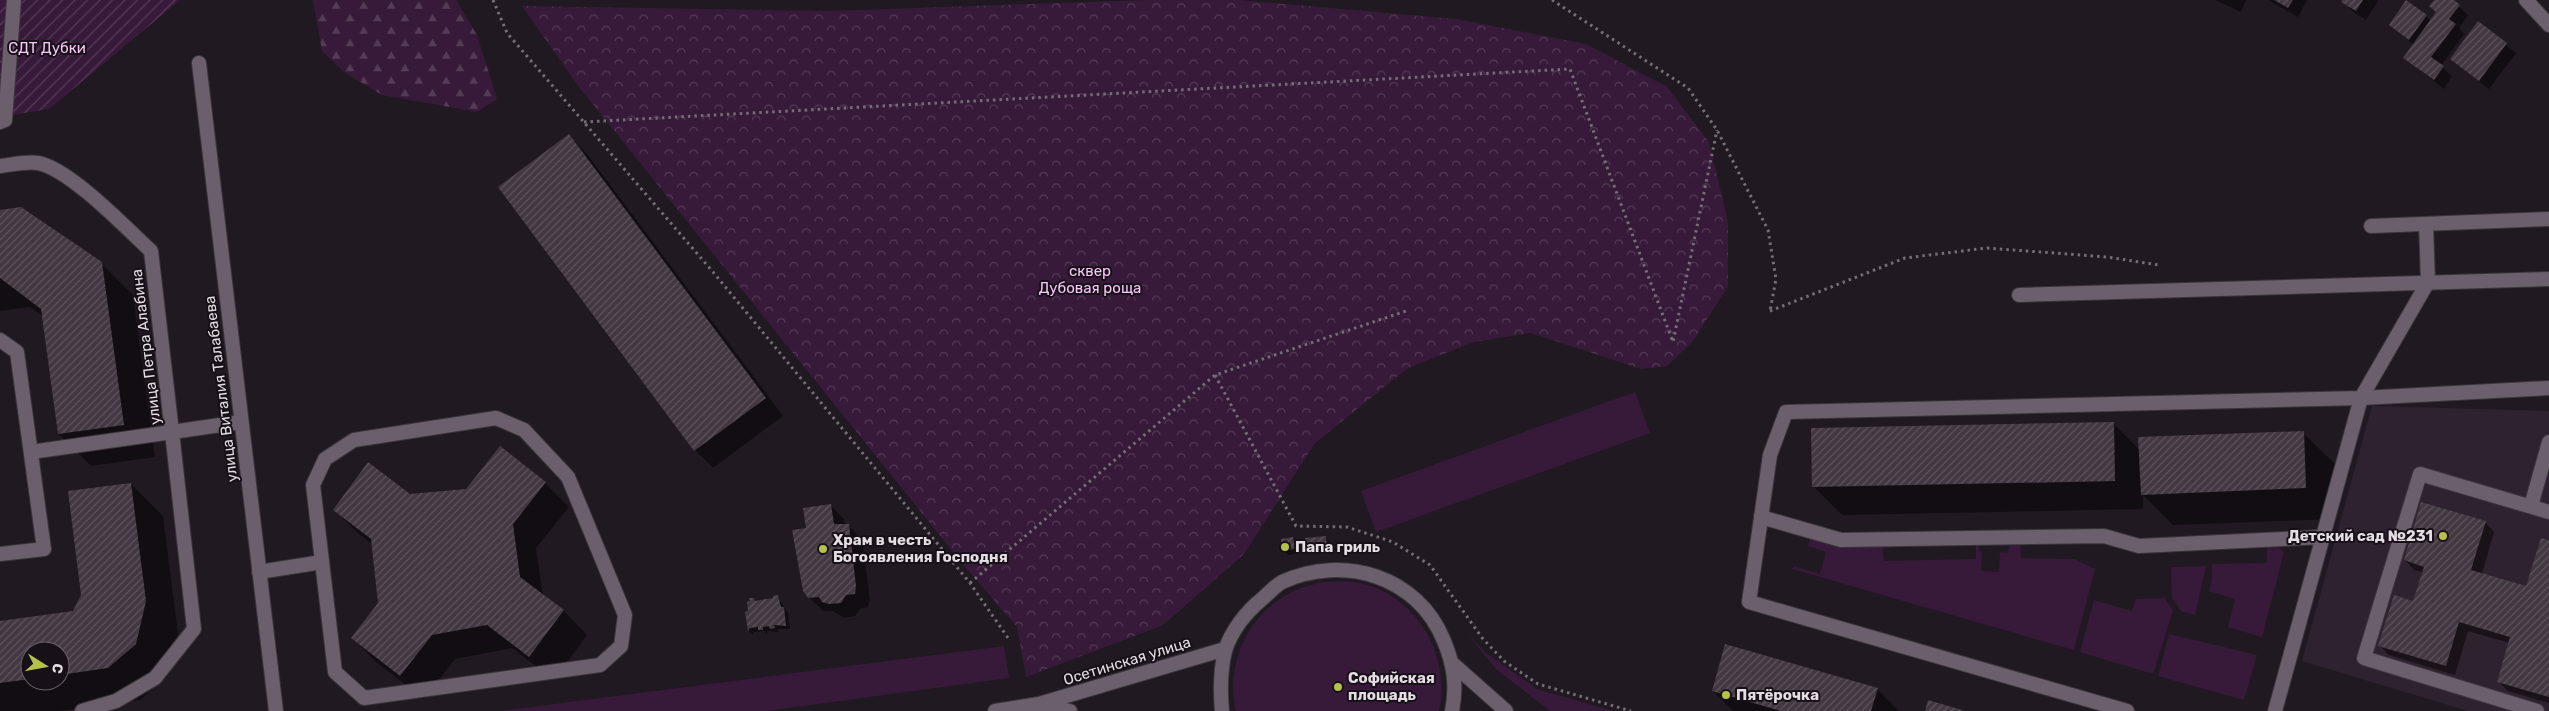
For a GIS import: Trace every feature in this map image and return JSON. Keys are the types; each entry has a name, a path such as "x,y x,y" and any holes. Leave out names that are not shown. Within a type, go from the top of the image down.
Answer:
{"street":[{"path":"0,122 5,120 14,0"},
{"path":"2526,0 2549,25"},
{"name":"улица Виталия Талабаева","path":"199,63 276,711"},
{"name":"улица Петра Алабина","path":"0,166 28,162 40,163 54,169 94,198 151,250 172,432 241,422"},
{"path":"2371,226 2549,219"},
{"path":"2275,711 2361,398 2428,282 2426,224"},
{"path":"2019,296 2549,278"},
{"path":"0,340 17,352 44,549 0,554"},
{"path":"2127,711 1749,602 1770,455 1786,412 2361,398 2549,388"},
{"path":"496,418 524,430 568,477 624,615 621,646 600,665 364,698 334,672 322,562 312,486 325,459 354,440 496,418"},
{"path":"31,452 172,432 194,629 155,678 116,701 82,711"},
{"path":"2531,506 2549,442"},
{"path":"2537,711 2364,658 2420,474 2549,512"},
{"path":"1761,517 1841,540 2104,536 2139,546 2323,537"},
{"path":"259,572 322,562"},
{"path":"1222,711 1219,683 1226,649 1247,611 1281,583 1323,569 1367,572 1407,591 1437,623 1453,664 1455,695 1452,711"},
{"name":"Осетинская улица","path":"995,711 1039,704 1226,649"},
{"path":"1453,664 1506,711"},
{"name":"Осетинская улица","path":"1039,704 1070,711"}],"path":[{"path":"493,0 507,33 714,272 970,583 1008,638"},
{"path":"1552,0 1688,88 1717,130 1768,230 1776,279 1770,311 1905,258 1988,248 2159,264"},
{"path":"584,122 1570,70 1673,342 1717,130"},
{"path":"970,583 1215,375 1406,311"},
{"path":"1215,375 1296,526 1347,527 1393,542 1430,565 1483,640 1504,661 1538,684 1631,711"}],"shaded area":[{"name":"Детский сад №231","path":"2372,406 2549,411 2549,711 2468,711 2302,661"}],"green space":[{"name":"СДТ Дубки","path":"0,0 180,0 49,109 0,117"},
{"path":"313,0 456,0 477,35 497,99 477,112 382,95 344,72 322,51"},
{"name":"сквер Дубовая роща","path":"1150,0 1238,0 1456,19 1586,44 1667,87 1709,142 1728,222 1728,286 1693,341 1667,366 1641,369 1531,333 1474,342 1408,368 1315,443 1244,554 1163,625 1026,677 1017,627 962,563 579,87 522,6 828,11"},
{"path":"1635,392 1650,433 1376,532 1361,491"},
{"path":"1810,538 1833,544 1882,543 1884,561 1976,559 1976,543 1978,542 1979,551 1982,552 1981,571 1999,572 2000,552 2007,553 2010,544 2020,541 2021,558 2074,559 2095,569 2074,650 1792,569 1794,566 1820,574 1826,552 1808,546"},
{"path":"2267,544 2277,546 2284,552 2262,637 2228,627 2235,599 2209,591 2212,580 2212,564 2267,563"},
{"path":"2206,566 2195,615 2181,611 2172,598 2171,567"},
{"name":"Софийская площадь","path":"1322,582 1353,582 1375,588 1394,598 1410,611 1424,628 1434,647 1440,668 1442,689 1439,711 1236,711 1233,693 1237,658 1252,626 1277,601 1295,590"},
{"path":"2164,598 2173,610 2153,674 2080,652 2094,600 2132,611 2136,599"},
{"path":"1467,633 1485,652 1537,689 1613,711 1550,711 1496,669"},
{"path":"2169,634 2257,655 2244,700 2158,676"},
{"path":"1004,646 1009,678 766,711 501,711"}],"building":[{"path":"2274,0 2293,0 2288,8"},
{"path":"2342,0 2363,0 2356,11 2341,2"},
{"path":"2406,0 2427,15 2409,40 2389,25"},
{"path":"2434,0 2454,0 2460,5 2449,19 2456,24 2431,57 2444,66 2434,80 2403,58 2436,12 2429,6"},
{"path":"2478,21 2507,43 2479,81 2450,59"},
{"path":"569,134 766,398 694,451 498,187"},
{"path":"21,207 102,262 124,425 58,434 41,309 0,278 0,210"},
{"path":"2114,422 2115,481 1812,487 1811,428"},
{"path":"2304,431 2306,488 2141,495 2138,437"},
{"path":"500,446 546,482 513,524 520,577 564,610 529,657 487,625 432,635 400,676 351,638 378,603 371,539 333,510 368,462 410,494 466,489"},
{"path":"131,483 146,601 136,644 108,668 70,674 70,641 20,641 20,680 0,683 0,621 73,611 81,595 68,491"},
{"path":"2421,502 2486,521 2471,570 2526,586 2541,538 2549,540 2549,697 2497,682 2510,637 2459,622 2446,666 2378,646 2394,595 2413,601 2424,567 2404,560"},
{"path":"831,504 834,524 849,524 856,586 855,594 846,595 841,603 829,604 822,602 819,597 808,598 803,591 792,530 806,528 803,508"},
{"path":"1326,536 1327,547 1306,549 1305,538"},
{"path":"1293,537 1295,549 1283,551 1281,539"},
{"path":"778,595 781,607 784,607 786,626 774,625 775,628 763,627 763,630 758,630 758,627 750,628 748,631 745,612 748,611 747,602 750,601 749,598 754,598 755,601 773,598 773,596"},
{"path":"1725,644 1878,688 1871,711 1781,711 1712,691"},
{"path":"1928,700 1962,710 1962,711 1925,711"}],"place":[{"name":"Детский сад №231","path":"2443,536"},
{"name":"Папа гриль","path":"1285,547"},
{"name":"Храм в честь Богоявления Господня","path":"823,549"},
{"name":"Софийская площадь","path":"1338,687"},
{"name":"Пятёрочка","path":"1726,695"}]}
